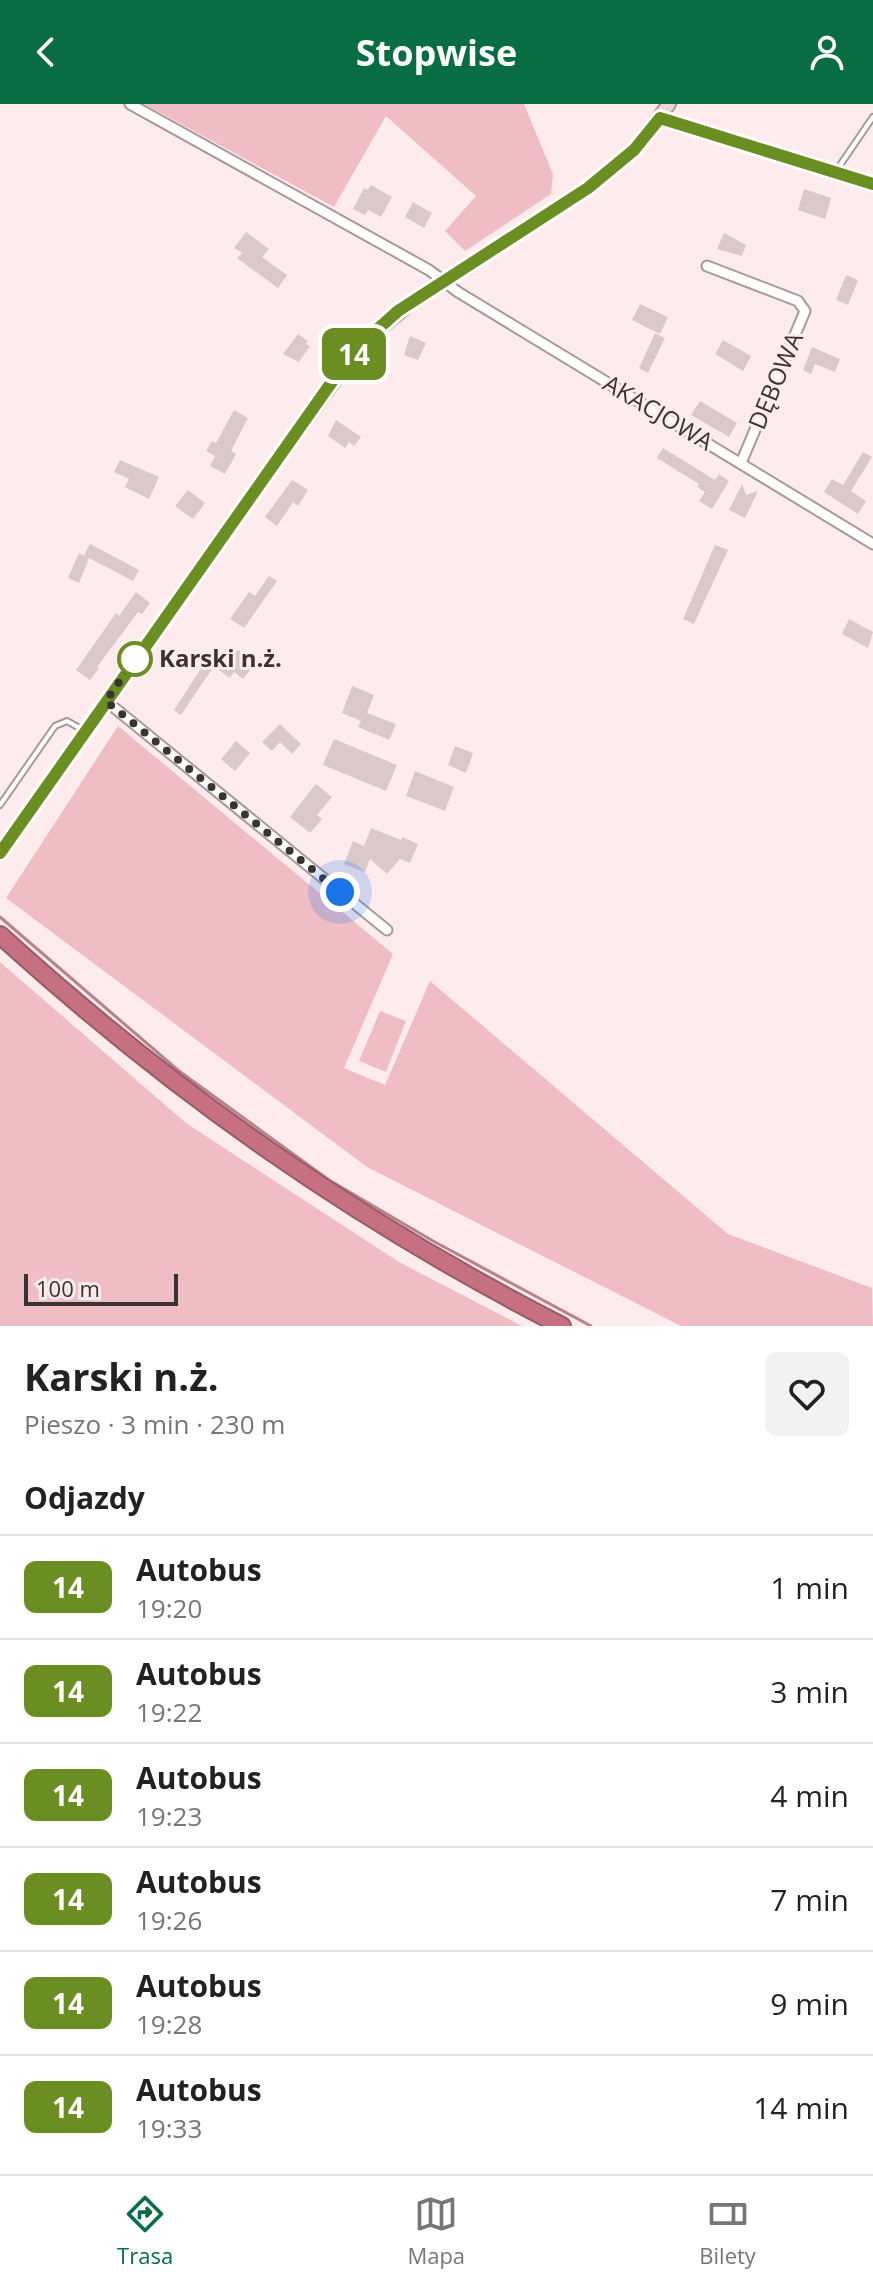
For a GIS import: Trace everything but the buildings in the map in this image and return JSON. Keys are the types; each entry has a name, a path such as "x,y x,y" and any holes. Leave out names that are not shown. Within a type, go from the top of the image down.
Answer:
{"highway":[{"path":"0,935 142,1058 254,1142 400,1237 562,1326"}],"street":[{"path":"130,104 429,270 443,281"},
{"path":"0,853 353,355 398,311 588,188 634,150 669,104"},
{"path":"660,118 873,184"},
{"name":"DĘBOWA","path":"707,266 798,301 805,311 741,463"},
{"name":"AKACJOWA","path":"443,281 873,544"},
{"path":"106,701 387,930"}],"lane":[{"path":"835,172 873,117"},
{"path":"0,805 59,723 72,722 85,731"}],"shaded area":[{"path":"144,104 524,104 553,174 551,194 465,251 445,231 476,196 386,116 334,207"},
{"path":"118,726 393,954 344,1068 385,1085 430,981 728,1234 872,1288 873,1326 681,1326 367,1167 6,898"},
{"path":"0,962 186,1123 399,1262 522,1326 0,1326"},
{"path":"380,1011 406,1021 386,1072 359,1061"}],"waterway":[{"path":"0,917 179,1071 329,1180 433,1241 591,1326"}],"bus line":[{"name":"14","path":"0,853 336,376 361,344 398,311 588,188 634,150 660,118 873,184"}],"place":[{"name":"Karski n.ż.","path":"135,659"}],"route":[{"path":"135,659 106,701 340,892"}]}
